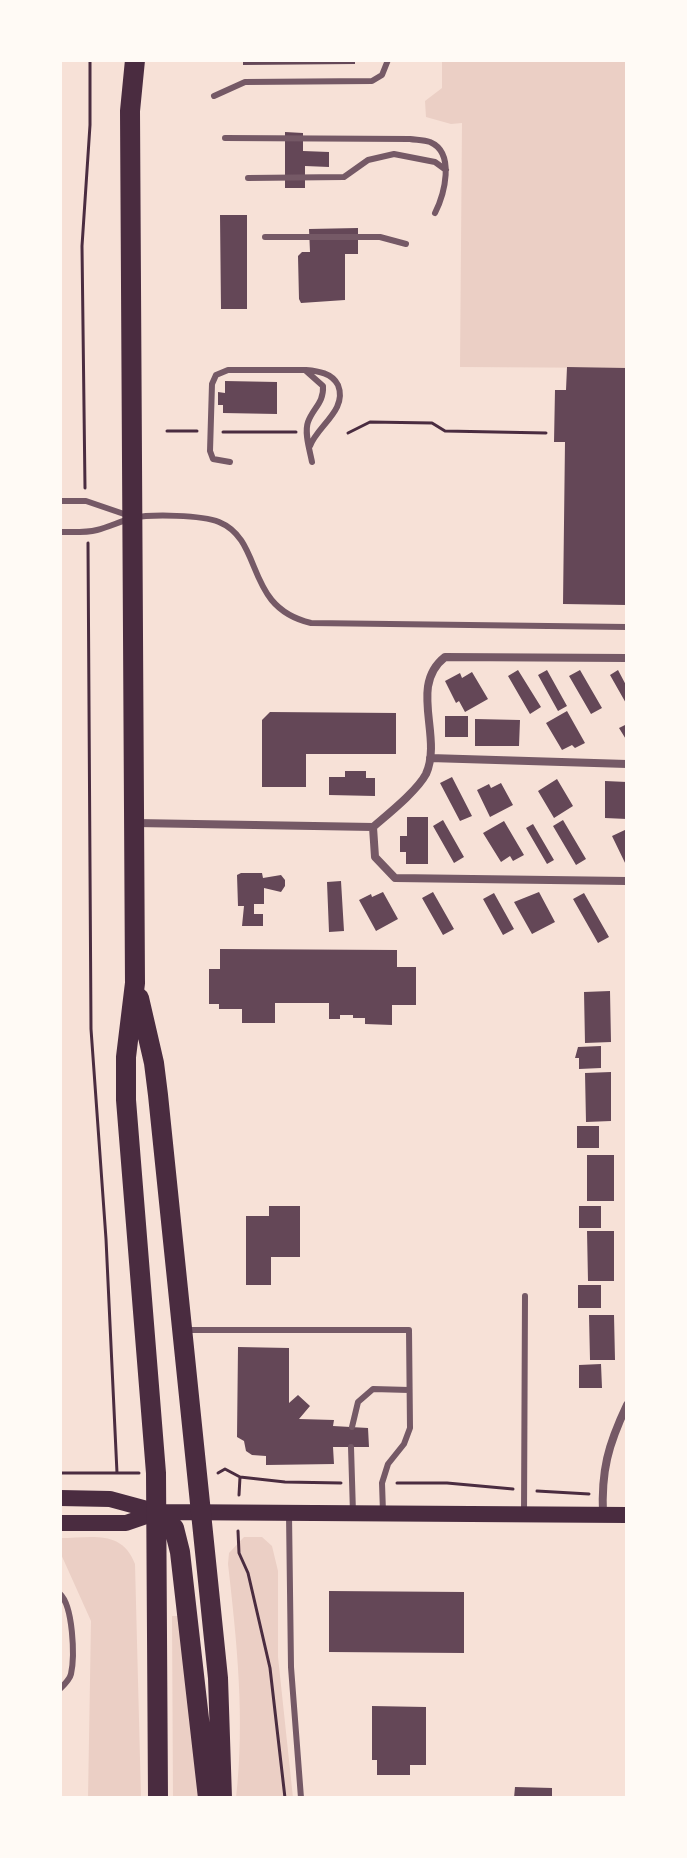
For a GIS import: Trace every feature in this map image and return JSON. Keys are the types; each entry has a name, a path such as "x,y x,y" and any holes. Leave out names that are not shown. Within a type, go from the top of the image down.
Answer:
{"main road":[{"path":"123,60 130,111"},
{"path":"135,60 130,111 135,983 126,1057 126,1100 158,1512 158,1798"},
{"path":"135,983 154,1063 183,1330 218,1678 222,1798"},
{"path":"60,1498 110,1499 158,1512 627,1515"},
{"path":"60,1523 126,1523 158,1512"},
{"path":"158,1512 174,1528 180,1552 208,1798"}],"street":[{"path":"135,823 373,827 425,776 430,758 428,682 434,666 445,657 627,658"},
{"path":"430,758 627,764"},
{"path":"373,827 375,857 395,878 627,881"},
{"path":"603,1515 604,1459 627,1405"}],"lane":[{"path":"214,96 245,82 372,81 382,75 388,60"},
{"path":"225,138 410,139 431,143 439,150 446,170 445,193 435,213"},
{"path":"248,178 344,177 368,160 394,154 435,162 446,170"},
{"path":"265,237 380,237 406,244"},
{"path":"230,462 213,459 210,451 212,384 216,375 228,370 305,370 329,375 337,382 340,393 337,407 310,446"},
{"path":"305,370 323,386 324,396 308,422 312,462"},
{"path":"60,501 86,501 134,518"},
{"path":"60,532 100,530 134,518 190,517 220,522 238,538 251,559 264,593 276,608 296,620 311,623 627,627"},
{"path":"524,1514 525,1296"},
{"path":"183,1330 409,1330 410,1428 404,1444 388,1464 382,1483 383,1513"},
{"path":"352,1427 358,1402 373,1389 409,1390"},
{"path":"351,1447 353,1513"},
{"path":"289,1513 291,1667 301,1798"},
{"path":"60,1594 71,1613 71,1676 60,1689"}],"path":[{"path":"85,475 82,246 89,170 90,60"},
{"path":"348,433 370,422 432,423 445,431 546,433"},
{"path":"167,431 205,431"},
{"path":"216,431 299,432"},
{"path":"89,556 91,1029 106,1239 117,1473"},
{"path":"219,1473 225,1469 240,1477 285,1482 352,1483"},
{"path":"60,1473 131,1473"},
{"path":"239,1484 240,1477"},
{"path":"382,1483 447,1483 602,1495"},
{"path":"238,1541 270,1668 285,1798"}],"shaded area":[{"path":"442,60 627,60 627,368 460,367 462,123 451,124 426,117 425,101 442,88"},
{"path":"244,1537 262,1537 272,1546 278,1571 278,1657 293,1798 236,1798 240,1710 228,1564 229,1553"},
{"path":"60,1538 114,1540 129,1553 135,1564 141,1798 88,1798 91,1621 60,1552"},
{"path":"172,1616 181,1616 200,1798 173,1798"}],"building":[{"path":"243,60 355,60 355,64 243,65"},
{"path":"285,132 303,133 303,151 329,152 329,167 305,166 305,188 285,188"},
{"path":"220,215 247,215 247,309 221,309"},
{"path":"358,228 358,254 345,254 345,300 301,303 298,256 302,252 310,252 309,229"},
{"path":"567,367 627,368 627,605 563,604 565,442 554,442 555,390 566,390"},
{"path":"225,381 277,382 277,414 223,413 223,405 218,405 218,392 225,393"},
{"path":"518,670 541,707 530,714 508,676"},
{"path":"547,670 567,706 558,711 538,675"},
{"path":"580,670 602,708 591,714 569,676"},
{"path":"618,670 627,687 627,705 610,675"},
{"path":"472,672 488,699 465,712 459,701 456,703 445,681 460,673 462,678"},
{"path":"567,711 585,743 562,750 546,723"},
{"path":"270,712 396,713 396,754 306,754 306,787 262,787 262,720"},
{"path":"445,716 468,716 468,737 445,737"},
{"path":"475,719 520,720 519,746 475,746"},
{"path":"627,724 627,741 619,728"},
{"path":"345,771 366,771 366,778 375,778 375,796 329,795 329,777 345,777"},
{"path":"452,777 472,816 460,821 440,783"},
{"path":"557,779 573,806 554,818 538,791"},
{"path":"605,781 627,782 627,819 605,818"},
{"path":"501,783 513,805 490,817 477,790"},
{"path":"407,817 428,817 428,864 406,864 406,852 400,852 400,836 407,836"},
{"path":"443,820 464,857 454,863 433,826"},
{"path":"563,820 586,859 576,865 553,826"},
{"path":"504,821 524,855 513,861 510,856 501,862 483,833"},
{"path":"533,824 554,860 547,864 526,828"},
{"path":"627,829 627,867 612,836"},
{"path":"262,873 263,878 281,875 285,880 281,892 264,888 264,904 254,904 254,914 263,914 263,926 242,926 244,906 238,906 237,875"},
{"path":"341,881 344,931 329,932 327,882"},
{"path":"383,892 398,919 376,931 359,900"},
{"path":"433,892 454,929 443,935 422,898"},
{"path":"539,892 555,922 532,934 514,902"},
{"path":"494,893 514,929 503,935 483,899"},
{"path":"584,893 609,937 598,943 573,899"},
{"path":"220,949 397,950 397,967 416,967 416,1005 392,1005 392,1025 365,1024 365,1018 353,1018 353,1015 329,1019 329,1003 275,1003 275,1023 242,1023 242,1009 219,1009 219,1004 209,1004 209,969 220,969"},
{"path":"610,991 611,1042 585,1043 584,992"},
{"path":"601,1046 601,1068 579,1069 579,1058 575,1058 578,1047"},
{"path":"611,1072 611,1121 586,1122 585,1073"},
{"path":"577,1126 599,1126 599,1148 577,1148"},
{"path":"587,1155 614,1155 614,1201 587,1201"},
{"path":"269,1206 300,1206 300,1257 271,1257 271,1285 246,1285 246,1216 269,1216"},
{"path":"579,1206 601,1206 601,1228 579,1228"},
{"path":"587,1231 614,1231 614,1281 588,1281"},
{"path":"578,1285 601,1285 601,1308 578,1308"},
{"path":"589,1315 614,1315 615,1360 590,1360"},
{"path":"238,1347 289,1348 289,1403 298,1395 310,1406 299,1419 334,1420 333,1426 368,1428 369,1447 333,1447 334,1464 266,1465 266,1456 252,1455 246,1451 244,1441 237,1437"},
{"path":"601,1364 602,1388 579,1388 579,1365"},
{"path":"329,1591 464,1592 464,1653 329,1652"},
{"path":"372,1706 426,1707 426,1765 410,1765 410,1775 377,1775 377,1760 372,1760"},
{"path":"515,1787 552,1788 552,1798 514,1798"}]}
